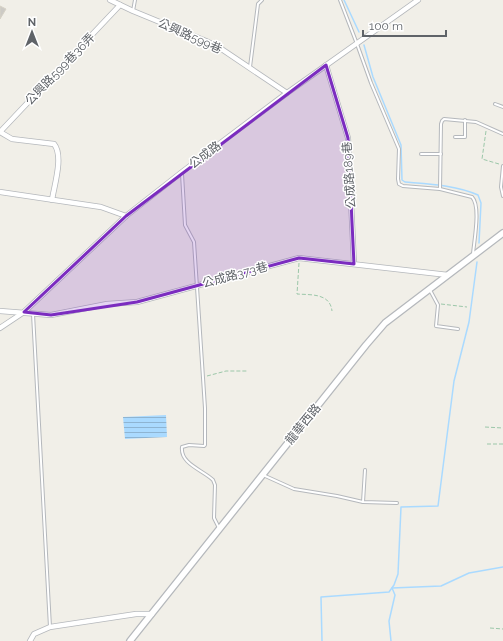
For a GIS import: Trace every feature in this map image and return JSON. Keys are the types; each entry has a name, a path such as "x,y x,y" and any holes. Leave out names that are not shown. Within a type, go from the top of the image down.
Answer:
{"street":[{"name":"公興路599巷","path":"110,0 132,11 206,41 230,54 287,92"},
{"name":"公成路","path":"0,328 24,312 126,216 182,172 287,92 358,44 418,0"},
{"name":"公興路599巷36弄","path":"0,132 120,5"},
{"name":"公成路189巷","path":"326,65 348,138 354,264"},
{"path":"0,132 12,139 54,144 60,157 52,200"},
{"path":"0,192 101,207 126,216"},
{"name":"龍華西路","path":"130,641 385,323 503,233"},
{"name":"公成路373巷","path":"24,312 51,314 107,304 137,302 299,258 448,275"},
{"path":"0,311 24,312"},
{"path":"30,641 34,634 50,628 136,614 152,614"}],"lane":[{"path":"132,11 135,0"},
{"path":"249,68 258,4 262,0"},
{"path":"340,0 358,44 371,83 399,149 399,184 403,186 440,188 475,200 477,208 473,255"},
{"path":"495,104 503,108"},
{"path":"440,188 441,124 444,119 476,122 503,134"},
{"path":"455,137 465,137 465,120"},
{"path":"421,154 441,154"},
{"path":"503,166 501,187 503,196"},
{"path":"182,172 185,225 194,242 203,377 205,445 189,445 182,447 182,450 185,460 213,480 215,485 214,518 219,529"},
{"path":"430,289 438,304 436,326 458,329"},
{"path":"32,313 50,628"},
{"path":"363,502 365,470"},
{"path":"262,475 294,489 363,502 398,503"}],"path":[{"path":"486,131 482,159 503,166"},
{"path":"299,258 297,294 323,297 328,300 332,311"},
{"path":"438,304 467,307"},
{"path":"203,377 216,372 248,371"},
{"path":"485,427 503,428"},
{"path":"487,444 503,444"},
{"path":"490,628 503,628"}],"highlighted area":[{"path":"326,65 348,138 354,264 299,258 137,302 51,315 24,312 126,216"}],"water":[{"path":"166,415 167,437 125,439 123,417"}],"building":[{"path":"0,6 6,9 0,19"}],"waterway":[{"path":"344,0 359,32"},
{"path":"364,45 373,77 401,145 402,180 405,182 452,187 478,195 481,203 479,243"},
{"path":"322,641 321,597 389,592 394,585 398,574 401,507 438,506 454,381 469,322 477,262"},
{"path":"391,641 389,621 395,595 392,588 441,586 469,573 503,567"}]}
